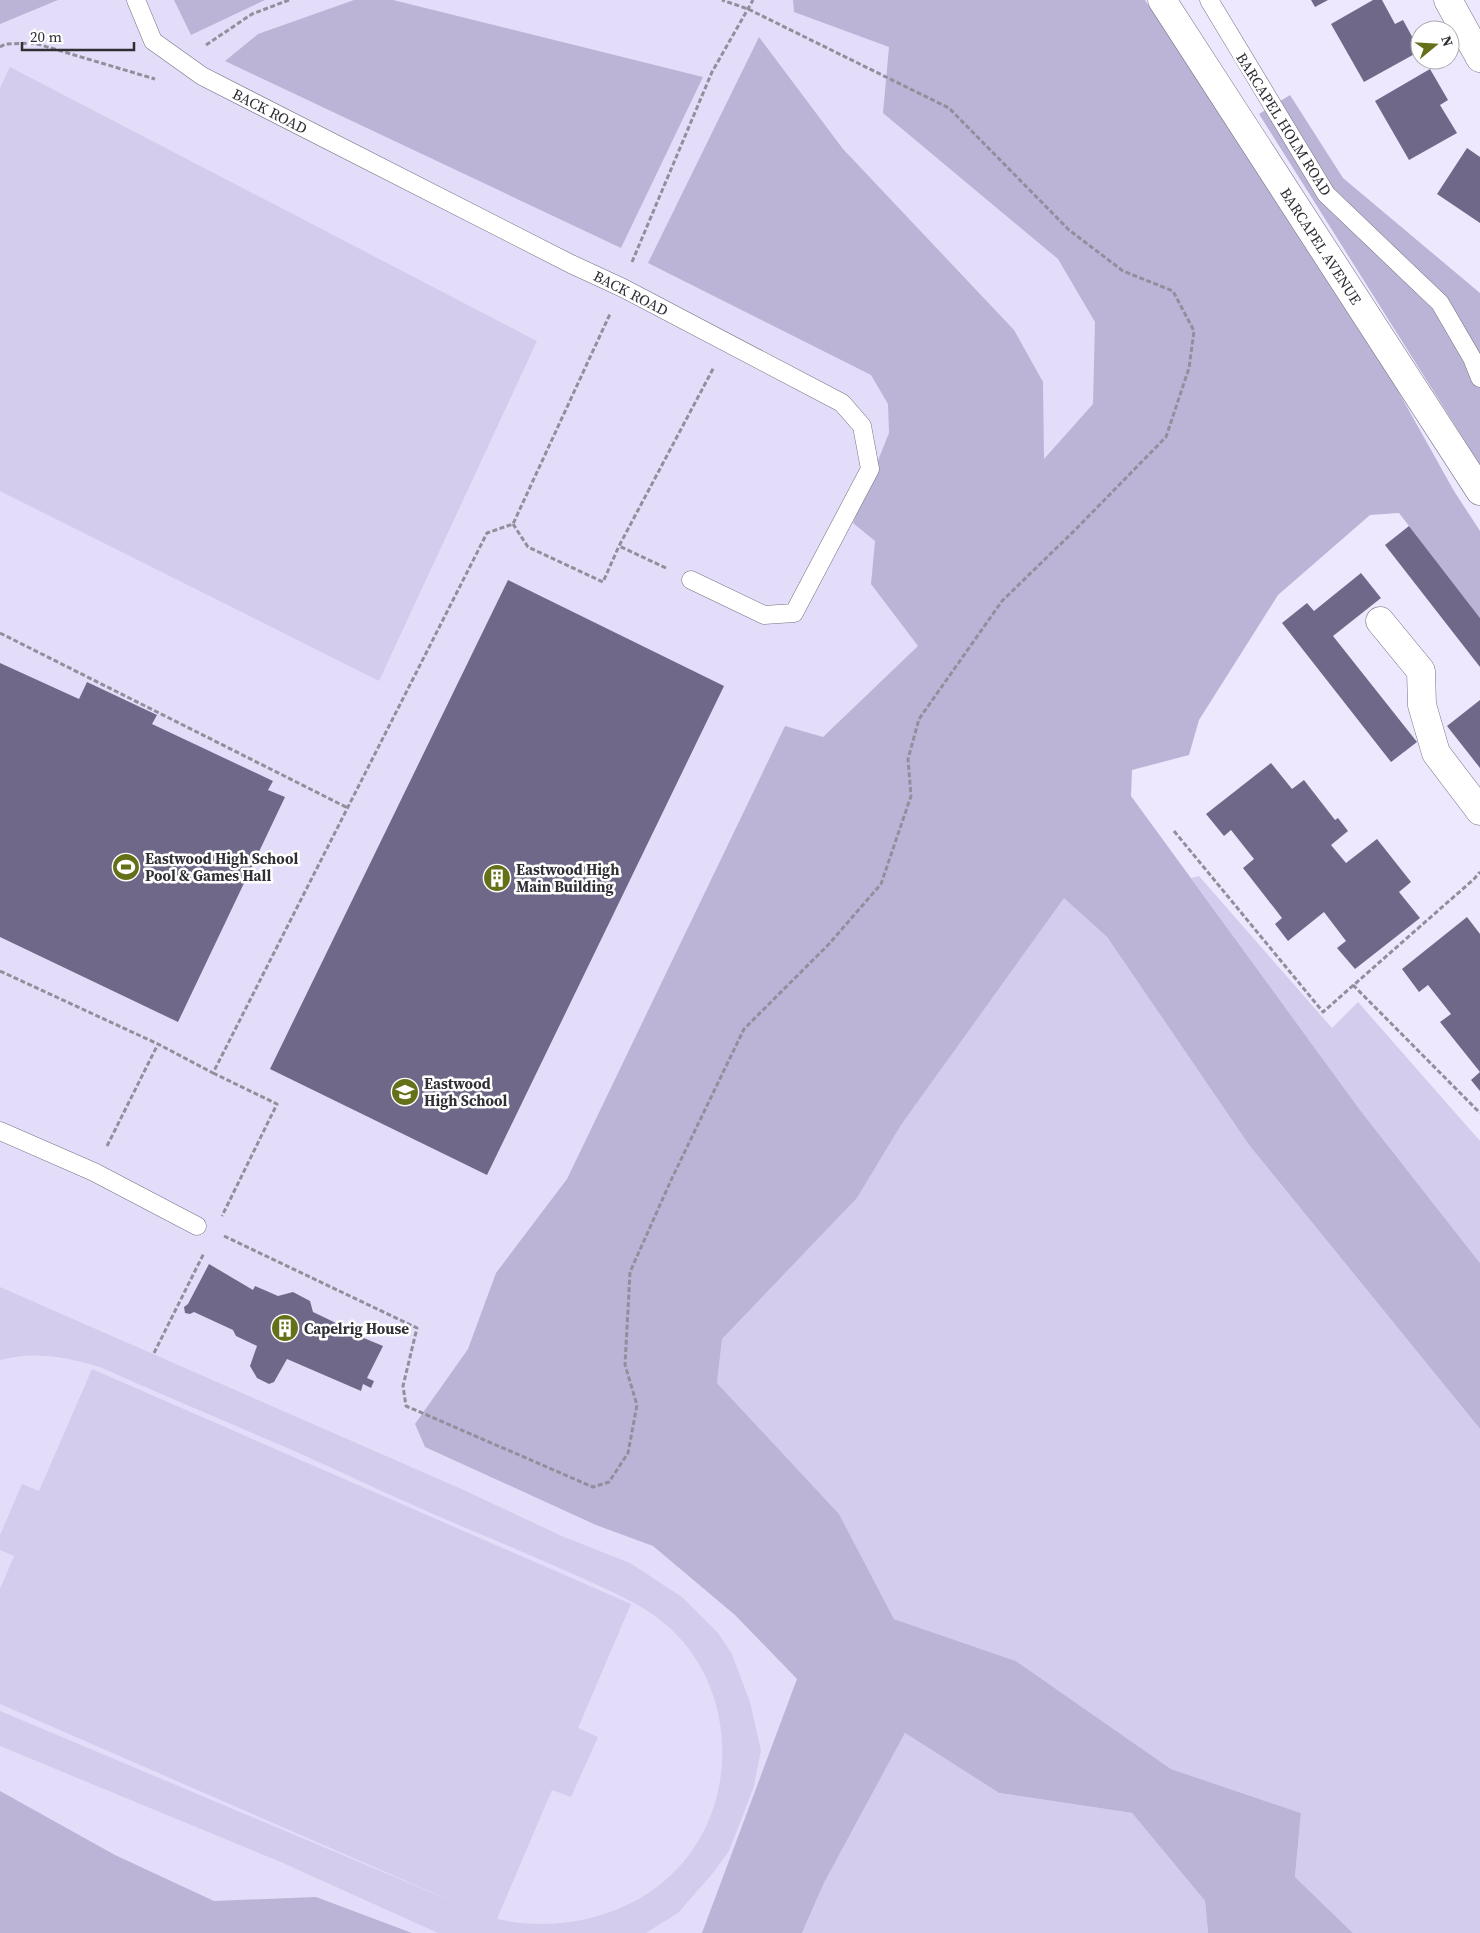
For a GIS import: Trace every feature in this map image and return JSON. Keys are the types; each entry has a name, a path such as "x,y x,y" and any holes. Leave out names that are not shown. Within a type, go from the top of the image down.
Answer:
{"street":[{"name":"BARCAPEL AVENUE","path":"1162,0 1480,491"},
{"path":"1448,0 1480,58"},
{"path":"1380,621 1421,671 1422,705 1436,753 1480,811"}],"lane":[{"name":"BACK ROAD","path":"136,0 153,41 202,76 622,288 842,404 862,426 870,469 794,613 764,615 691,580"},
{"name":"BARCAPEL HOLM ROAD","path":"1209,0 1326,194 1440,303 1472,358 1480,378"},
{"path":"0,1131 94,1172 197,1226"}],"path":[{"path":"197,1226 215,1231 418,1328 403,1386 406,1406 593,1487 609,1482 628,1453 637,1405 625,1365 630,1272 672,1178 744,1029 829,944 881,884 911,796 908,759 919,719 996,609 1166,437 1188,368 1194,331 1173,291 1123,271 1069,230 949,108 748,9 722,0"},
{"path":"213,1073 487,533 513,524 622,288 712,72 753,0"},
{"path":"513,524 528,547 603,582 619,546 726,343"},
{"path":"619,546 691,580"},
{"path":"0,633 348,808"},
{"path":"1174,831 1323,1012 1480,872"},
{"path":"0,971 158,1044 277,1104 154,1353"},
{"path":"1353,985 1480,1113"},
{"path":"94,1172 158,1044"}],"shaded area":[{"name":"Eastwood High School","path":"0,0 1061,0 1262,234 1055,727 865,1639 772,1933 0,1933"},
{"path":"0,0 58,0 0,24"},
{"path":"174,0 265,0 191,35"},
{"path":"354,0 393,0 703,77 621,248 225,61 258,34"},
{"path":"793,0 1145,0 1374,348 1454,491 1480,531 1480,618 1399,513 1370,515 1278,595 1199,720 1189,755 1132,770 1131,796 1360,1110 1480,1263 1480,1429 1249,1145 1107,937 1064,898 901,1125 857,1198 722,1339 717,1383 839,1514 894,1619 1016,1661 1171,1769 1301,1813 1295,1877 1353,1933 1208,1933 1205,1901 1132,1813 999,1793 905,1733 824,1883 802,1933 702,1933 797,1679 735,1615 653,1546 596,1525 425,1447 415,1424 468,1349 496,1273 567,1179 785,726 823,737 918,646 871,584 875,541 853,523 889,433 888,404 871,375 648,263 759,37 843,149 1014,330 1043,382 1044,459 1093,404 1095,322 1058,259 883,113 889,47 794,12"},
{"path":"10,67 537,341 379,681 0,491 0,88"},
{"path":"1290,95 1343,178 1480,293 1480,465 1259,114"},
{"path":"1199,876 1332,1028 1358,1002 1480,1141 1480,1263 1360,1110 1191,878"},
{"path":"1064,897 1107,937 1249,1145 1480,1429 1480,1933 1353,1933 1295,1877 1301,1813 1171,1769 1016,1661 894,1619 839,1514 717,1383 722,1339 857,1198 901,1125"},
{"path":"0,1287 457,1487 564,1537 630,1563 682,1597 718,1633 732,1654 750,1702 761,1751 753,1789 729,1851 713,1873 678,1913 646,1933 438,1933 283,1863 0,1746 0,1711 459,1904 0,1704 0,1589 14,1556 0,1550 0,1535 22,1484 39,1491 92,1369 631,1604 578,1728 598,1737 571,1797 552,1790 497,1919 545,1924 570,1922 594,1917 639,1899 660,1885 678,1868 698,1842 712,1812 720,1780 722,1748 719,1715 709,1684 693,1655 672,1630 652,1614 582,1578 100,1367 50,1356 13,1357 0,1360"},
{"path":"905,1733 999,1793 1132,1813 1205,1901 1208,1933 802,1933 824,1883"},
{"path":"0,1791 115,1855 214,1901 316,1897 412,1933 0,1933"}],"building":[{"path":"1311,0 1328,0 1315,7"},
{"path":"1373,0 1382,0 1395,24 1403,20 1410,33 1410,57 1364,82 1331,24"},
{"path":"1431,70 1448,100 1440,105 1457,133 1409,160 1375,101"},
{"path":"1467,148 1480,157 1480,223 1437,194"},
{"path":"1409,526 1480,618 1480,667 1385,545"},
{"path":"1361,573 1381,598 1333,636 1417,742 1391,762 1282,623 1307,603 1314,611"},
{"name":"Eastwood High Main Building","path":"508,580 724,686 487,1175 270,1069"},
{"name":"Eastwood High School Pool & Games Hall","path":"0,663 79,699 87,682 157,715 152,724 273,781 268,790 285,797 178,1022 0,937"},
{"path":"1480,700 1480,768 1447,726"},
{"path":"1271,763 1292,789 1304,780 1335,820 1338,818 1348,831 1331,845 1346,863 1377,839 1411,882 1399,892 1420,918 1355,969 1337,948 1346,941 1324,912 1288,941 1275,924 1282,918 1243,868 1254,859 1231,830 1224,836 1206,814"},
{"path":"1467,917 1480,934 1480,1072 1440,1022 1451,1014 1428,985 1419,992 1402,969"},
{"path":"1480,1072 1480,1091 1471,1080"},
{"name":"Capelrig House","path":"209,1264 253,1290 255,1286 278,1296 293,1292 310,1301 313,1312 336,1323 335,1326 383,1346 367,1378 374,1381 371,1388 363,1384 361,1391 287,1359 274,1382 269,1384 257,1378 250,1366 257,1346 236,1336 233,1330 194,1312 190,1314 185,1313 184,1307 188,1304"}],"place":[{"name":"Eastwood High School Pool & Games Hall","path":"126,867"},
{"name":"Eastwood High Main Building","path":"497,878"},
{"name":"Eastwood High School","path":"405,1092"},
{"name":"Capelrig House","path":"285,1328"}]}
